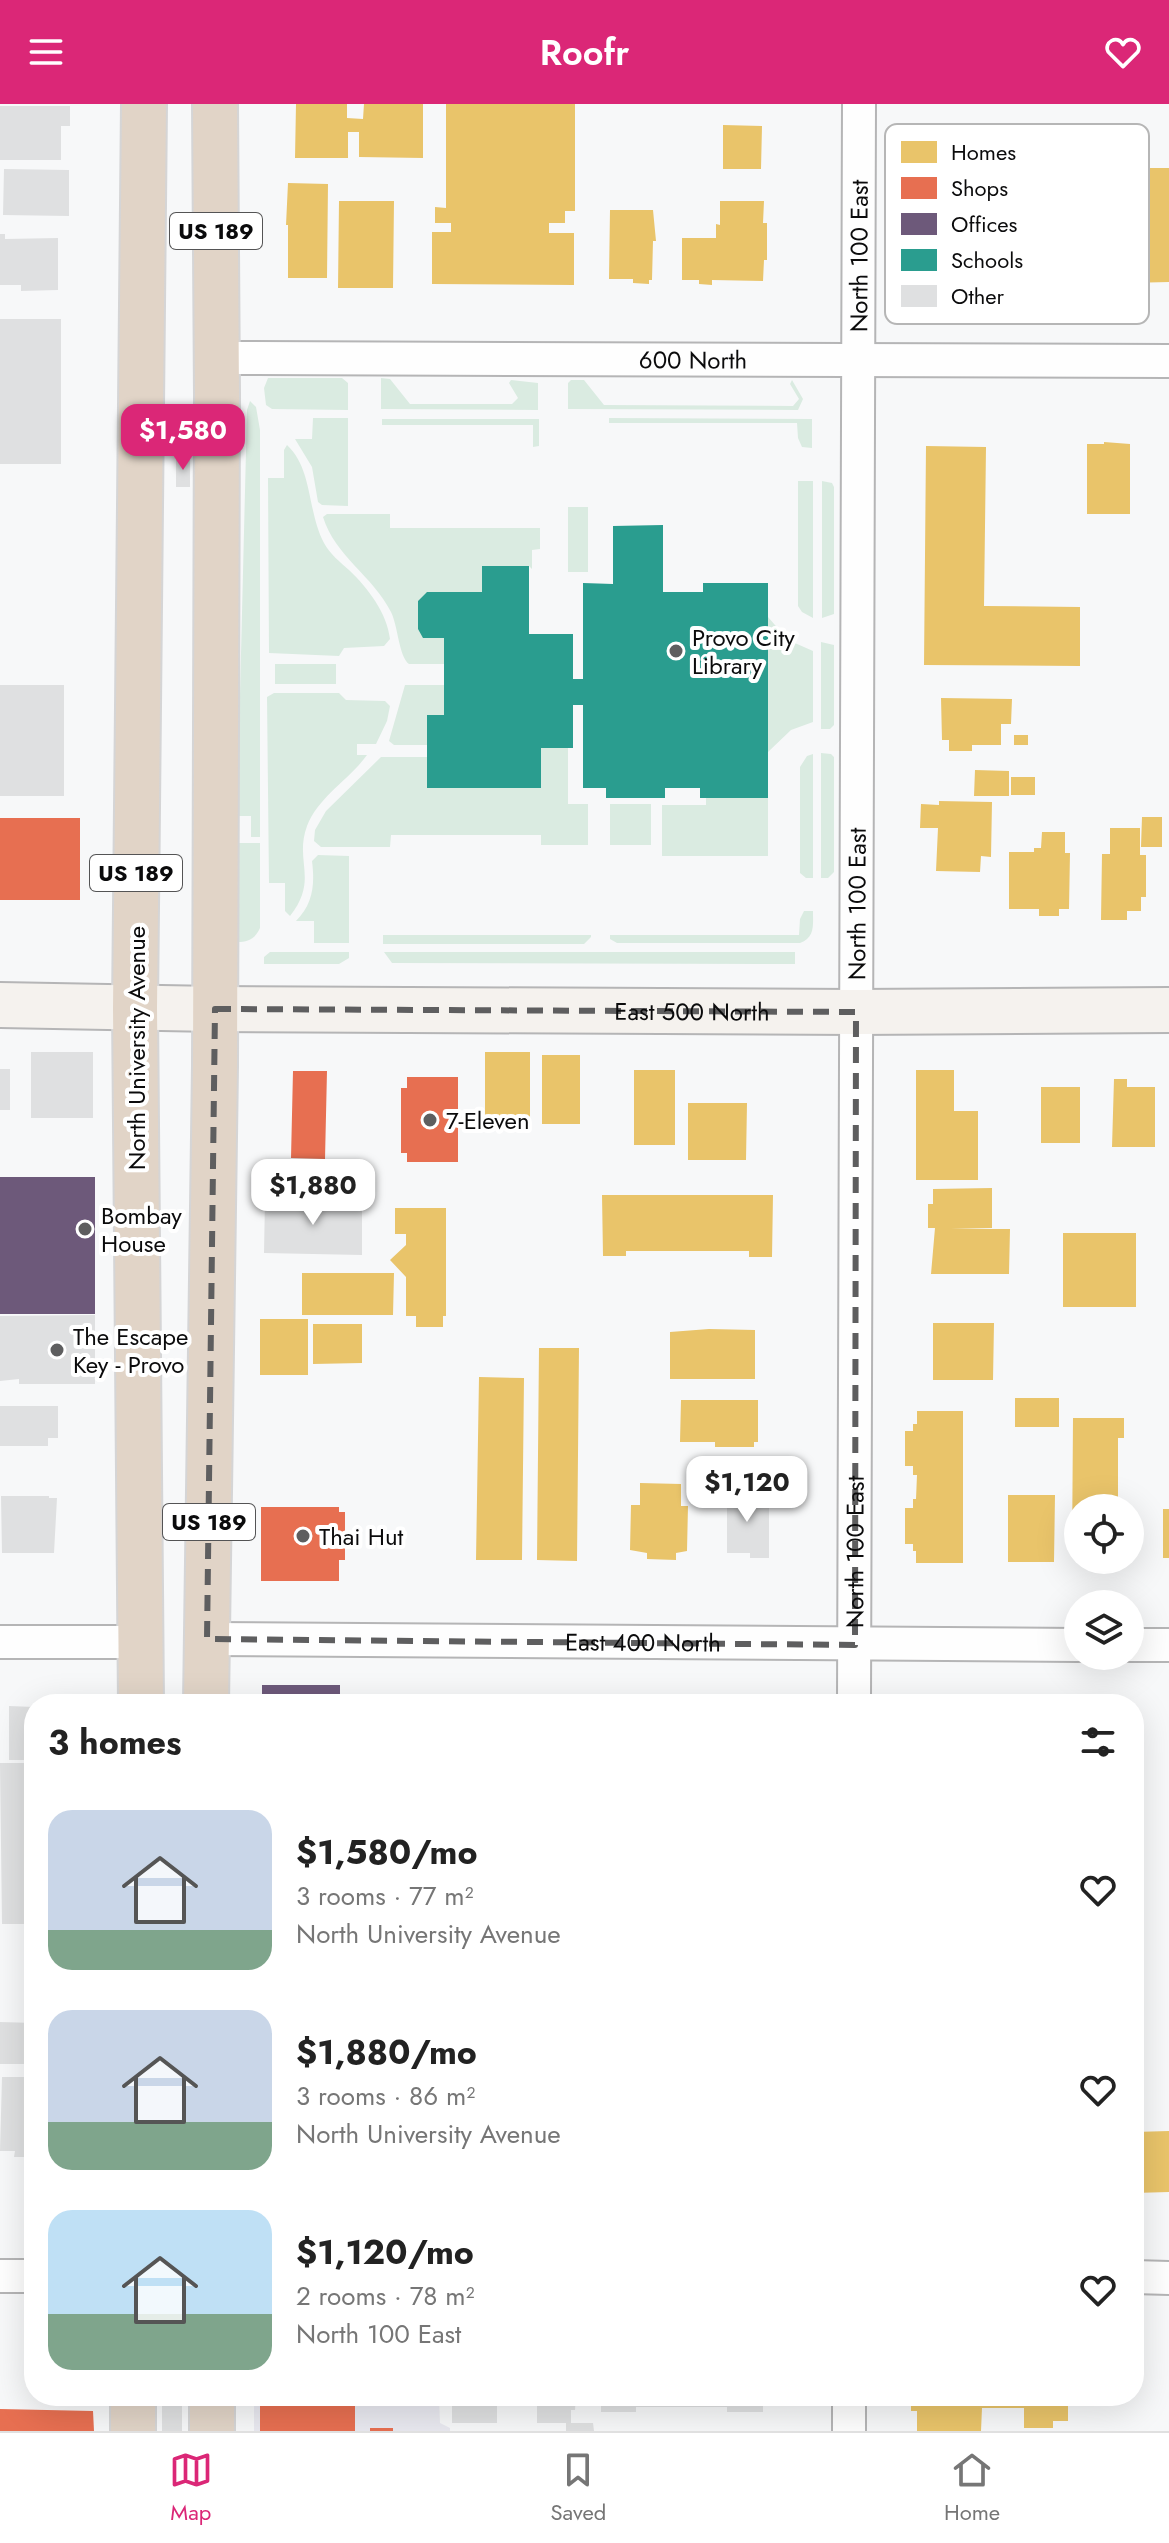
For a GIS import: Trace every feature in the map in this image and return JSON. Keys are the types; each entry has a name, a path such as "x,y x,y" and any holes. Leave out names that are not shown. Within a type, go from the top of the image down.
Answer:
{"highway":[{"name":"North University Avenue","path":"141,1694 135,1008 144,104"},
{"name":"US 189","path":"206,1694 215,1009 215,104"},
{"path":"133,2406 133,2431"},
{"path":"212,2406 212,2431"}],"street":[{"name":"North 100 East","path":"854,1694 859,104"},
{"name":"600 North","path":"217,358 1169,361"},
{"name":"East 500 North","path":"0,1005 856,1012 1169,1010"},
{"name":"East 400 North","path":"207,1639 1064,1645"},
{"path":"0,1642 141,1642"},
{"path":"1144,1645 1169,1645"},
{"path":"0,2276 24,2276"},
{"path":"1144,2277 1169,2278"},
{"path":"849,2406 849,2431"}],"highlighted area":[{"path":"215,1009 856,1012 855,1645 207,1639"}],"shaded area":[{"path":"254,2406 439,2406 440,2423 450,2428 450,2431 254,2431"}],"green space":[{"path":"268,378 342,378 348,383 348,410 272,409 266,405 264,388"},
{"path":"381,378 390,379 410,404 512,404 518,398 509,383 511,380 538,383 538,410 381,409"},
{"path":"584,380 604,405 793,406 799,399 790,384 792,380 803,399 798,410 568,409 568,383"},
{"path":"250,401 256,407 260,430 260,837 251,837 251,816 237,816 247,410"},
{"path":"313,418 348,418 348,506 322,505 318,502 312,467 295,439 312,439"},
{"path":"609,418 812,419 812,448 802,447 797,423 609,423"},
{"path":"382,419 539,419 539,446 533,447 533,425 382,425"},
{"path":"287,445 306,478 324,543 363,585 381,610 390,639 384,646 344,648 339,656 269,653 268,478 284,478 284,450"},
{"path":"798,481 813,481 813,618 798,606"},
{"path":"822,481 832,483 834,487 834,614 822,618"},
{"path":"568,507 588,507 588,572 568,572"},
{"path":"327,514 390,514 390,528 540,528 540,549 532,550 532,569 529,566 482,592 444,638 444,664 409,664 403,655 391,612 336,543 323,517"},
{"path":"768,617 788,640 813,651 813,722 791,730 768,752"},
{"path":"821,642 834,645 834,725 830,729 821,729"},
{"path":"275,664 336,664 336,684 275,684"},
{"path":"405,685 444,685 444,715 427,745 394,745 389,741"},
{"path":"274,693 339,693 346,700 385,701 390,706 376,744 357,744 357,755 367,755 312,815 304,839 303,891 290,916 285,911 285,883 269,883 267,697"},
{"path":"568,748 568,804 588,804 588,845 541,845 541,835 391,835 390,847 321,847 314,841 315,830 326,811 381,757 427,757"},
{"path":"821,753 834,757 834,872 828,878 821,878"},
{"path":"813,754 813,878 806,878 800,873 800,767 807,756"},
{"path":"706,798 768,798 768,856 662,856 662,805 706,805"},
{"path":"610,804 651,804 651,845 610,845"},
{"path":"237,843 260,843 260,928 251,939 237,942"},
{"path":"318,855 349,856 349,943 314,943 314,921 296,921 309,901 313,886 312,861"},
{"path":"804,911 813,911 813,926 808,938 800,943 617,943 610,939 610,935 799,935"},
{"path":"383,935 591,937 584,944 383,944"},
{"path":"270,952 349,952 349,958 339,964 264,964 264,957"},
{"path":"384,952 795,952 795,964 392,963"}],"building: Homes":[{"path":"296,104 347,104 347,118 363,119 364,104 423,104 423,158 359,157 359,132 348,132 348,158 295,158"},
{"path":"446,104 575,104 575,211 565,211 565,223 549,223 549,233 574,233 574,285 432,284 432,232 451,232 451,223 435,223 435,207 446,208"},
{"path":"931,123 1001,123 1001,124"},
{"path":"723,125 762,126 761,169 723,169"},
{"path":"1149,168 1169,168 1169,282 1149,282"},
{"path":"288,183 328,184 327,278 288,278"},
{"path":"339,201 394,201 393,288 338,288"},
{"path":"720,201 764,201 767,260 764,260 763,281 712,280 712,285 699,284 699,280 682,280 682,238 716,238 716,224 720,225"},
{"path":"610,210 653,210 656,241 653,241 652,280 649,284 633,283 633,279 609,279"},
{"path":"1087,444 1130,444 1130,514 1087,514"},
{"path":"926,446 986,447 984,606 1080,607 1080,666 924,665"},
{"path":"941,698 1012,699 1011,724 1001,724 1001,745 972,745 972,751 949,751 949,740 942,740"},
{"path":"1014,735 1028,735 1028,745 1014,745"},
{"path":"975,770 1009,771 1009,796 974,796"},
{"path":"1011,777 1035,777 1035,795 1011,795"},
{"path":"939,801 992,802 991,857 981,856 980,872 936,871 938,828 920,828 921,804 939,805"},
{"path":"1142,817 1162,817 1162,847 1141,847"},
{"path":"1110,828 1140,828 1140,855 1146,855 1146,897 1141,897 1141,911 1127,911 1127,920 1101,920 1102,854 1110,854"},
{"path":"1042,832 1065,832 1065,853 1070,853 1069,909 1059,909 1059,916 1039,916 1039,909 1009,909 1009,852 1034,852 1034,848 1041,848"},
{"path":"485,1052 530,1052 530,1127 485,1127"},
{"path":"542,1055 580,1055 580,1124 542,1124"},
{"path":"634,1070 675,1070 675,1145 634,1145"},
{"path":"916,1070 954,1070 954,1111 978,1111 978,1180 916,1180"},
{"path":"1114,1079 1127,1079 1127,1087 1155,1087 1155,1147 1112,1147"},
{"path":"1041,1087 1080,1087 1080,1143 1041,1143"},
{"path":"688,1103 747,1103 746,1160 688,1160"},
{"path":"992,1188 992,1228 951,1229 1010,1229 1009,1274 931,1274 935,1228 928,1228 928,1204 933,1204 933,1189"},
{"path":"602,1195 773,1195 772,1257 749,1257 749,1251 626,1251 626,1256 603,1256"},
{"path":"395,1208 446,1208 446,1316 443,1316 443,1327 416,1327 416,1316 406,1316 406,1277 390,1260 406,1245 406,1234 395,1234"},
{"path":"1063,1233 1136,1233 1136,1307 1063,1307"},
{"path":"302,1273 394,1273 393,1315 302,1315"},
{"path":"260,1319 308,1319 308,1375 260,1375"},
{"path":"933,1323 994,1323 993,1380 933,1380"},
{"path":"313,1324 362,1324 362,1363 313,1364"},
{"path":"755,1330 755,1379 670,1379 670,1332"},
{"path":"539,1348 579,1348 577,1561 537,1560"},
{"path":"479,1377 524,1378 522,1560 476,1560"},
{"path":"1015,1398 1059,1398 1059,1427 1015,1427"},
{"path":"681,1400 758,1400 758,1442 754,1442 754,1447 715,1447 715,1442 680,1442"},
{"path":"917,1411 963,1411 963,1563 916,1563 913,1544 905,1544 905,1508 913,1508 917,1475 913,1475 913,1466 905,1466 905,1431 913,1431 913,1424 917,1424"},
{"path":"1073,1418 1124,1418 1124,1438 1118,1438 1118,1494 1072,1494"},
{"path":"640,1483 681,1484 681,1506 688,1506 687,1551 676,1553 676,1560 647,1559 647,1553 630,1550 631,1505 640,1505"},
{"path":"1008,1495 1055,1495 1054,1562 1008,1562"},
{"path":"1163,1509 1169,1509 1169,1558 1163,1558"},
{"path":"1169,2131 1169,2192 1144,2193 1144,2132"},
{"path":"911,2406 1068,2406 1068,2421 1053,2421 1053,2428 1024,2428 1024,2408 982,2408 981,2431 917,2431 917,2411 911,2411"}],"building: Shops":[{"path":"0,818 80,818 80,900 0,900"},
{"path":"293,1071 327,1071 325,1159 291,1158"},
{"name":"7-Eleven","path":"407,1077 458,1077 458,1162 407,1162 407,1153 401,1153 401,1088 407,1088"},
{"name":"Thai Hut","path":"261,1507 339,1507 339,1512 345,1512 345,1560 339,1560 339,1581 261,1581"},
{"path":"260,2406 355,2406 355,2431 260,2431"},
{"path":"0,2409 93,2411 94,2431 0,2431"},
{"path":"370,2428 393,2428 393,2431 370,2431"}],"building: Offices":[{"path":"0,1177 95,1177 95,1314 0,1314"},
{"path":"262,1685 340,1685 340,1694 262,1694"}],"building: Schools":[{"name":"Provo City Library","path":"663,525 663,592 703,592 703,583 768,583 768,798 700,798 700,788 665,788 665,798 606,798 606,788 583,788 583,705 573,705 573,748 541,748 541,788 427,788 427,715 444,715 444,638 423,638 418,629 418,601 427,592 482,592 482,566 529,566 529,634 573,634 573,679 583,679 583,583 613,584 613,526"}],"building: Other":[{"path":"0,106 70,106 70,126 61,126 61,160 0,160"},
{"path":"4,169 69,170 69,216 3,215"},
{"path":"0,234 5,234 5,239 58,238 58,290 21,291 21,285 0,285"},
{"path":"0,319 61,319 61,464 0,464"},
{"path":"176,456 190,456 190,487 176,487"},
{"path":"0,685 64,685 64,796 0,796"},
{"path":"31,1052 93,1052 93,1118 31,1118"},
{"path":"0,1069 10,1069 10,1110 0,1110"},
{"path":"265,1199 362,1201 362,1255 264,1253"},
{"name":"The Escape Key - Provo","path":"95,1315 95,1384 19,1384 19,1379 0,1381 0,1316"},
{"path":"0,1406 58,1406 58,1438 48,1438 48,1446 0,1446"},
{"path":"727,1489 754,1489 754,1504 769,1504 769,1558 750,1558 750,1553 727,1553"},
{"path":"1,1496 57,1498 54,1553 2,1553"},
{"path":"9,1706 24,1707 24,1760 9,1760"},
{"path":"0,1763 24,1763 24,1924 2,1924"},
{"path":"0,2022 24,2023 24,2064 0,2064"},
{"path":"2,2077 24,2077 24,2157 14,2157 15,2151 0,2151"},
{"path":"162,2406 182,2406 182,2431 162,2431"},
{"path":"452,2406 497,2406 497,2423 452,2423"},
{"path":"537,2406 575,2406 575,2410 571,2410 571,2423 593,2423 594,2431 566,2431 566,2423 537,2423"},
{"path":"601,2406 763,2406 763,2412 727,2412 727,2407 636,2407 636,2412 601,2412"}],"place":[{"name":"Provo City Library","path":"676,651"},
{"name":"7-Eleven","path":"430,1120"},
{"name":"Bombay House","path":"85,1229"},
{"name":"The Escape Key - Provo","path":"57,1350"},
{"name":"Thai Hut","path":"303,1536"}]}
